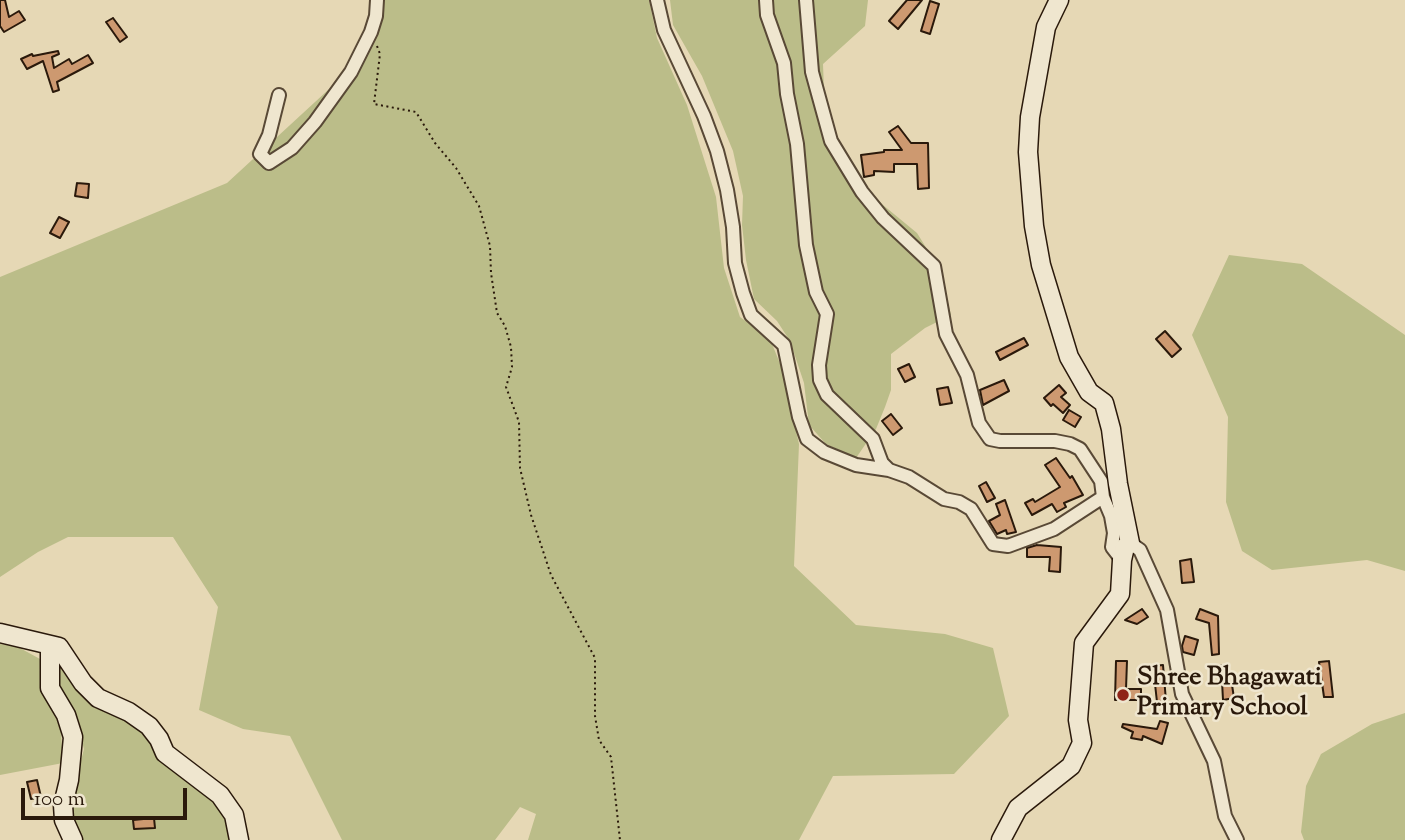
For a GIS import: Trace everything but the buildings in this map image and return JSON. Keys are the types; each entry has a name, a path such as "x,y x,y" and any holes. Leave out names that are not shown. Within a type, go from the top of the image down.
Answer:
{"street":[{"path":"279,95 269,135 260,154 269,163 292,148 315,122 351,72 371,32 377,0"},
{"path":"657,0 664,30 700,106 717,151 727,190 735,263 743,293 751,314 784,345 799,417 807,439 824,452 856,466 889,470 909,477 944,499 959,502 971,509 993,544 1008,546 1054,529 1103,496"},
{"path":"766,0 767,15 784,63 797,144 806,245 816,292 827,314 819,365 820,380 827,395 873,439 878,457 889,470"},
{"path":"806,0 813,72 831,141 883,218 934,266 946,334 967,374 979,423 990,439 1055,441 1070,444 1080,450 1101,481 1114,533 1112,547 1122,560"},
{"path":"1059,0 1046,27 1030,117 1028,152 1034,226 1041,265 1069,358 1089,392 1104,403 1111,429 1118,484 1130,543 1140,550 1167,610 1182,694 1214,761 1225,816 1237,840"},
{"path":"1001,840 1018,808 1071,766 1082,743 1078,720 1084,643 1120,594 1122,560 1125,547 1130,543"},
{"path":"0,634 59,647 83,683 98,698 130,712 149,726 165,753 220,796 234,815 239,840"},
{"path":"50,646 50,688 66,715 73,737 69,780 63,805 64,820 73,840"}],"path":[{"path":"371,32 380,54 374,104 416,112 479,206 490,246 497,313 505,326 511,346 512,368 506,387 519,422 520,468 551,575 595,658 595,716 599,740 611,757 620,840"}],"green space":[{"path":"382,0 649,0 657,38 687,105 716,197 724,268 740,317 770,339 781,366 799,444 794,566 856,625 945,634 993,648 1009,716 954,774 833,776 799,840 528,840 536,814 520,807 495,840 342,840 290,736 243,729 199,710 218,607 173,537 68,537 38,552 0,577 0,277 227,183 365,56"},
{"path":"670,0 868,0 865,26 823,64 825,119 852,167 868,189 917,233 940,270 951,315 925,328 891,354 891,390 876,429 856,458 826,444 809,425 804,383 790,341 777,321 754,299 742,225 743,196 733,151 702,76 673,25"},
{"path":"1229,255 1302,264 1405,335 1405,571 1367,560 1272,570 1242,551 1226,502 1228,417 1192,335"},
{"path":"0,644 18,647 40,659 42,691 53,709 61,732 63,763 0,775"},
{"path":"64,663 131,719 220,806 234,828 233,840 82,840 76,830 70,804 84,749 76,719 55,681 58,664"},
{"path":"1405,713 1405,840 1304,840 1301,832 1306,786 1321,754 1372,724"}],"place":[{"name":"Shree Bhagawati Primary School","path":"1123,695"}]}
